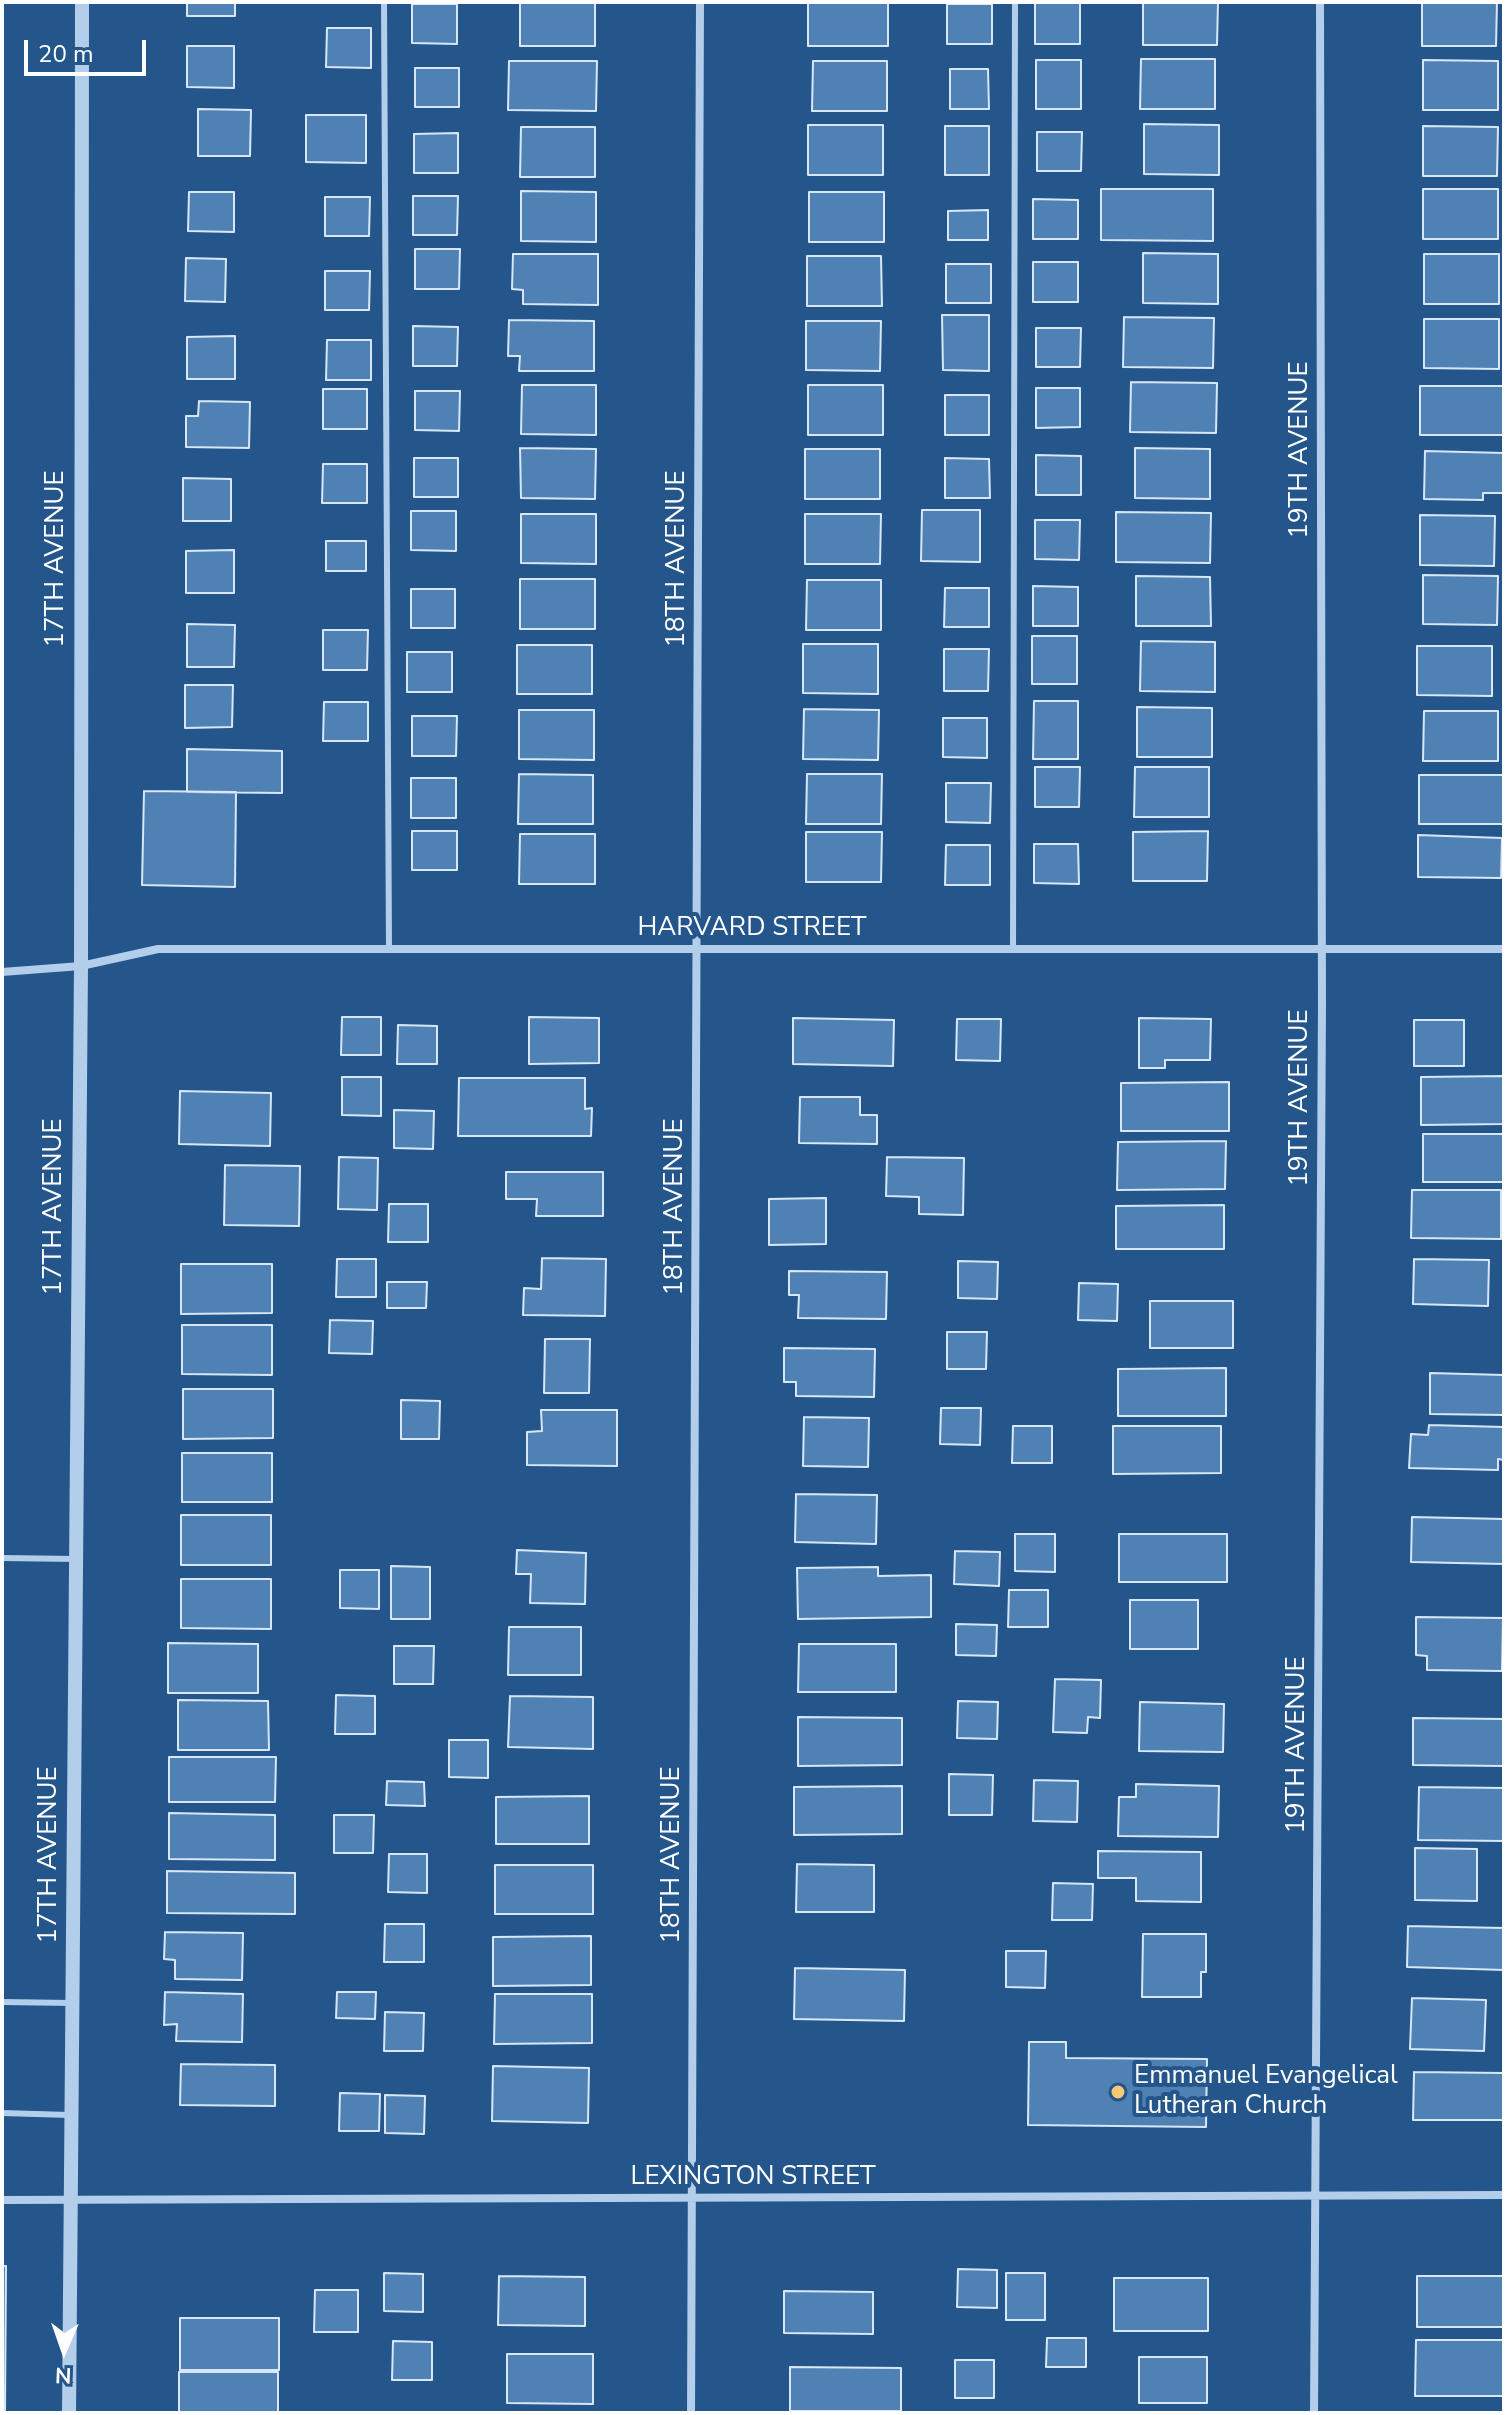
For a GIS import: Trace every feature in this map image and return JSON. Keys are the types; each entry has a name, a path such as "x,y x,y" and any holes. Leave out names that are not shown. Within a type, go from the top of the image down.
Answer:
{"street":[{"name":"17TH AVENUE","path":"69,2413 81,966 82,2"},
{"name":"18TH AVENUE","path":"691,2413 700,2"},
{"name":"19TH AVENUE","path":"1314,2413 1322,949 1320,2"},
{"name":"HARVARD STREET","path":"2,972 81,966 158,949 1504,949"},
{"name":"LEXINGTON STREET","path":"2,2200 1316,2193 1504,2195"}],"lane":[{"path":"384,2 389,949"},
{"path":"1013,949 1015,2"},
{"path":"2,1558 76,1559"},
{"path":"2,2002 72,2003"},
{"path":"2,2113 72,2115"}],"building":[{"path":"187,2 235,2 235,16 187,16"},
{"path":"520,2 595,2 595,46 520,46"},
{"path":"808,2 888,2 888,46 808,46"},
{"path":"1035,2 1080,2 1080,44 1035,44"},
{"path":"1143,2 1218,2 1217,45 1143,45"},
{"path":"1422,2 1497,2 1496,46 1422,46"},
{"path":"412,4 457,4 457,44 412,43"},
{"path":"947,4 992,4 992,44 947,44"},
{"path":"327,28 371,28 371,68 326,67"},
{"path":"187,46 234,46 234,88 187,87"},
{"path":"1141,59 1215,59 1215,109 1140,109"},
{"path":"1036,60 1081,60 1081,109 1036,109"},
{"path":"1423,60 1498,61 1498,110 1423,110"},
{"path":"509,61 597,61 596,111 508,110"},
{"path":"813,61 887,61 887,111 812,111"},
{"path":"415,68 459,68 459,107 415,107"},
{"path":"950,69 988,69 989,109 950,109"},
{"path":"198,109 251,110 250,156 198,156"},
{"path":"306,115 366,115 366,163 306,162"},
{"path":"1144,124 1219,125 1219,175 1144,174"},
{"path":"808,125 883,125 883,175 808,175"},
{"path":"945,126 989,126 989,175 945,175"},
{"path":"1423,126 1498,127 1497,176 1423,176"},
{"path":"521,127 595,127 595,177 520,177"},
{"path":"1037,132 1082,132 1081,171 1037,171"},
{"path":"458,133 458,173 414,173 414,134"},
{"path":"1101,189 1213,189 1213,241 1101,240"},
{"path":"1423,189 1498,189 1498,239 1423,239"},
{"path":"521,191 596,192 596,242 521,241"},
{"path":"189,192 234,192 234,232 188,231"},
{"path":"809,192 884,192 884,242 809,242"},
{"path":"413,196 458,196 457,235 413,235"},
{"path":"325,197 370,197 369,236 325,236"},
{"path":"1033,199 1078,200 1078,239 1033,239"},
{"path":"988,210 988,240 948,240 948,211"},
{"path":"415,249 460,249 459,289 415,289"},
{"path":"1143,253 1218,254 1218,304 1143,303"},
{"path":"513,254 598,254 598,305 523,304 523,290 512,289"},
{"path":"1424,254 1499,254 1499,304 1424,304"},
{"path":"807,256 881,256 882,306 807,306"},
{"path":"186,258 226,259 225,302 185,301"},
{"path":"1033,262 1078,262 1078,302 1033,302"},
{"path":"946,264 991,264 991,303 946,303"},
{"path":"325,271 370,271 369,310 325,310"},
{"path":"942,315 989,315 989,371 943,370"},
{"path":"1124,317 1214,318 1213,368 1123,367"},
{"path":"1424,319 1499,319 1499,369 1424,368"},
{"path":"509,320 594,321 594,371 519,371 520,356 508,356"},
{"path":"806,321 881,321 880,371 806,370"},
{"path":"413,326 458,327 457,366 413,366"},
{"path":"1036,328 1081,328 1080,367 1036,367"},
{"path":"235,336 235,379 187,379 187,337"},
{"path":"327,340 371,340 371,380 326,380"},
{"path":"1131,382 1217,383 1216,433 1130,432"},
{"path":"522,385 596,385 596,435 521,434"},
{"path":"808,385 883,385 883,435 808,435"},
{"path":"1420,386 1504,386 1504,435 1420,435"},
{"path":"1036,388 1080,388 1080,427 1036,428"},
{"path":"323,389 367,389 367,429 323,429"},
{"path":"415,391 460,391 459,431 415,430"},
{"path":"945,395 989,395 989,435 945,435"},
{"path":"199,401 250,402 249,448 186,447 186,416 198,416"},
{"path":"520,448 596,449 595,499 521,498"},
{"path":"1135,448 1210,449 1210,499 1135,498"},
{"path":"805,449 880,449 880,499 805,499"},
{"path":"1425,451 1504,453 1504,493 1483,493 1483,500 1424,499"},
{"path":"1036,455 1081,456 1081,495 1036,495"},
{"path":"414,458 458,458 458,497 414,497"},
{"path":"945,458 989,459 990,498 945,498"},
{"path":"323,464 367,464 367,503 322,503"},
{"path":"183,478 231,479 231,521 183,521"},
{"path":"922,510 980,510 980,562 921,561"},
{"path":"411,511 456,511 456,551 411,550"},
{"path":"1116,512 1211,513 1210,563 1116,562"},
{"path":"521,514 596,514 596,564 521,563"},
{"path":"805,514 881,514 880,564 805,564"},
{"path":"1420,515 1495,516 1494,566 1420,565"},
{"path":"1035,520 1080,520 1079,560 1035,559"},
{"path":"326,541 366,541 366,571 326,571"},
{"path":"234,550 234,593 186,593 186,551"},
{"path":"1423,575 1498,576 1497,625 1423,624"},
{"path":"1136,576 1210,577 1211,626 1136,626"},
{"path":"520,579 595,579 595,629 520,629"},
{"path":"807,580 881,580 881,630 806,630"},
{"path":"1033,586 1078,587 1078,626 1033,626"},
{"path":"945,588 989,588 989,627 944,627"},
{"path":"411,589 455,589 455,628 411,628"},
{"path":"187,624 235,625 234,667 187,667"},
{"path":"323,630 368,630 367,670 323,670"},
{"path":"1032,636 1077,636 1077,684 1032,684"},
{"path":"1141,641 1215,642 1215,692 1140,691"},
{"path":"803,644 878,644 878,694 803,693"},
{"path":"517,645 592,645 592,694 517,694"},
{"path":"1417,646 1492,646 1492,696 1417,695"},
{"path":"944,649 989,649 988,691 944,691"},
{"path":"407,652 452,652 452,692 407,692"},
{"path":"185,685 233,685 232,727 185,728"},
{"path":"1034,701 1078,701 1078,759 1033,759"},
{"path":"324,702 368,702 368,741 323,741"},
{"path":"1137,707 1212,708 1212,757 1137,757"},
{"path":"804,709 879,710 878,760 803,759"},
{"path":"519,710 594,710 594,760 519,759"},
{"path":"1424,711 1498,711 1498,761 1423,761"},
{"path":"412,716 457,716 456,756 412,756"},
{"path":"943,718 987,718 987,758 943,757"},
{"path":"187,749 282,751 282,793 187,792"},
{"path":"1035,767 1080,767 1079,807 1035,807"},
{"path":"1135,767 1209,767 1209,817 1134,817"},
{"path":"519,774 593,775 593,824 518,824"},
{"path":"807,774 882,774 881,824 806,824"},
{"path":"1419,775 1504,775 1504,824 1419,824"},
{"path":"411,778 456,778 456,818 411,818"},
{"path":"946,783 991,783 990,823 946,822"},
{"path":"144,791 236,792 235,887 142,885"},
{"path":"412,831 457,831 457,870 412,870"},
{"path":"1208,831 1207,881 1133,881 1133,832"},
{"path":"806,832 882,832 881,882 806,882"},
{"path":"520,834 595,834 595,884 519,884"},
{"path":"1418,835 1502,838 1501,878 1418,877"},
{"path":"1034,844 1078,844 1079,884 1034,883"},
{"path":"946,845 990,845 990,885 945,885"},
{"path":"342,1017 381,1017 381,1055 341,1055"},
{"path":"529,1017 599,1018 599,1063 529,1064"},
{"path":"793,1018 894,1020 893,1066 793,1064"},
{"path":"1139,1018 1211,1019 1210,1060 1165,1060 1165,1068 1139,1068"},
{"path":"957,1019 1001,1019 1000,1061 956,1060"},
{"path":"1414,1020 1464,1020 1464,1066 1414,1066"},
{"path":"398,1025 437,1026 437,1064 397,1064"},
{"path":"1504,1076 1504,1124 1421,1125 1421,1077"},
{"path":"342,1077 381,1077 381,1116 342,1115"},
{"path":"459,1078 585,1078 585,1109 592,1108 591,1136 458,1136"},
{"path":"1229,1082 1229,1131 1121,1131 1121,1083"},
{"path":"180,1091 271,1093 270,1146 179,1144"},
{"path":"800,1097 860,1097 860,1115 877,1115 877,1144 799,1143"},
{"path":"394,1110 434,1111 433,1149 394,1148"},
{"path":"1423,1134 1504,1134 1504,1182 1423,1182"},
{"path":"1226,1141 1225,1189 1117,1190 1118,1142"},
{"path":"339,1157 378,1158 377,1210 338,1209"},
{"path":"887,1157 964,1158 963,1215 919,1214 919,1197 886,1196"},
{"path":"225,1165 300,1166 299,1226 224,1225"},
{"path":"506,1172 603,1172 603,1216 536,1216 537,1199 506,1199"},
{"path":"1412,1190 1501,1190 1501,1239 1411,1238"},
{"path":"826,1198 826,1244 769,1245 769,1199"},
{"path":"389,1204 428,1204 428,1242 388,1242"},
{"path":"1224,1205 1224,1249 1116,1249 1116,1206"},
{"path":"542,1258 606,1259 605,1316 523,1315 524,1288 541,1289"},
{"path":"337,1259 376,1259 376,1297 336,1297"},
{"path":"1414,1259 1489,1260 1488,1306 1413,1304"},
{"path":"958,1261 998,1262 997,1299 958,1298"},
{"path":"181,1264 272,1264 272,1313 181,1314"},
{"path":"789,1271 887,1272 886,1319 798,1318 799,1295 789,1295"},
{"path":"387,1282 427,1282 426,1308 387,1308"},
{"path":"1079,1283 1118,1284 1117,1321 1078,1320"},
{"path":"1150,1301 1233,1301 1233,1348 1150,1348"},
{"path":"330,1320 373,1321 372,1354 329,1353"},
{"path":"182,1325 272,1325 272,1375 182,1374"},
{"path":"947,1332 987,1332 986,1369 947,1369"},
{"path":"545,1339 590,1339 589,1393 544,1393"},
{"path":"784,1348 875,1349 874,1397 796,1396 796,1382 784,1382"},
{"path":"1226,1368 1226,1416 1118,1416 1118,1369"},
{"path":"1430,1373 1504,1375 1504,1415 1430,1414"},
{"path":"183,1389 273,1389 273,1438 183,1439"},
{"path":"401,1400 440,1401 439,1439 401,1439"},
{"path":"941,1408 981,1408 980,1445 940,1444"},
{"path":"541,1410 617,1410 617,1466 527,1465 527,1432 542,1431"},
{"path":"804,1417 869,1418 868,1467 803,1466"},
{"path":"1429,1425 1504,1427 1504,1460 1498,1459 1498,1470 1409,1468 1411,1434 1428,1435"},
{"path":"1013,1426 1052,1426 1052,1463 1012,1463"},
{"path":"1113,1426 1221,1426 1221,1473 1113,1474"},
{"path":"182,1453 272,1453 272,1502 182,1502"},
{"path":"796,1494 877,1495 876,1544 795,1542"},
{"path":"181,1515 271,1515 271,1565 181,1565"},
{"path":"1412,1517 1504,1519 1504,1564 1411,1562"},
{"path":"1015,1534 1055,1534 1055,1572 1015,1571"},
{"path":"1119,1534 1227,1534 1227,1582 1119,1582"},
{"path":"517,1550 586,1553 585,1604 530,1603 531,1574 516,1574"},
{"path":"955,1551 1000,1552 999,1586 954,1584"},
{"path":"391,1566 430,1567 430,1619 391,1619"},
{"path":"878,1567 878,1576 931,1575 931,1617 798,1619 797,1568"},
{"path":"340,1570 379,1570 379,1609 340,1608"},
{"path":"181,1579 271,1579 271,1629 181,1628"},
{"path":"1009,1590 1048,1590 1048,1627 1008,1627"},
{"path":"1130,1600 1198,1600 1198,1649 1130,1649"},
{"path":"1416,1617 1503,1618 1502,1671 1427,1670 1427,1656 1416,1655"},
{"path":"956,1624 997,1625 996,1656 956,1655"},
{"path":"509,1627 581,1627 581,1675 508,1675"},
{"path":"168,1643 258,1644 258,1693 168,1693"},
{"path":"799,1644 896,1644 896,1692 798,1692"},
{"path":"394,1646 434,1646 433,1684 394,1684"},
{"path":"1055,1679 1101,1680 1100,1718 1088,1717 1087,1733 1053,1732"},
{"path":"336,1695 375,1696 375,1734 335,1734"},
{"path":"510,1696 593,1697 593,1749 508,1747"},
{"path":"178,1700 268,1701 269,1750 178,1750"},
{"path":"958,1701 998,1702 997,1739 957,1738"},
{"path":"1140,1702 1224,1704 1223,1752 1139,1751"},
{"path":"798,1717 902,1718 902,1765 798,1766"},
{"path":"1413,1718 1504,1719 1504,1766 1413,1765"},
{"path":"449,1740 488,1740 488,1778 449,1777"},
{"path":"169,1757 276,1757 275,1802 169,1802"},
{"path":"949,1774 993,1775 992,1815 949,1815"},
{"path":"1034,1780 1078,1781 1077,1822 1033,1821"},
{"path":"387,1781 424,1782 425,1806 386,1805"},
{"path":"1136,1784 1219,1786 1218,1837 1118,1836 1119,1797 1136,1797"},
{"path":"902,1786 902,1834 794,1835 794,1787"},
{"path":"1419,1787 1504,1788 1503,1841 1418,1840"},
{"path":"589,1796 589,1844 496,1844 496,1797"},
{"path":"169,1813 275,1815 275,1860 169,1859"},
{"path":"334,1815 374,1815 373,1853 334,1853"},
{"path":"1415,1848 1477,1849 1477,1901 1415,1900"},
{"path":"1098,1851 1201,1852 1201,1902 1136,1901 1136,1878 1098,1878"},
{"path":"389,1854 427,1854 427,1893 388,1892"},
{"path":"797,1864 874,1865 874,1912 796,1912"},
{"path":"495,1865 593,1865 593,1914 495,1914"},
{"path":"167,1871 295,1873 295,1914 167,1913"},
{"path":"1053,1883 1093,1884 1092,1920 1052,1920"},
{"path":"385,1924 424,1924 424,1962 384,1962"},
{"path":"1408,1926 1504,1928 1504,1970 1407,1967"},
{"path":"165,1932 243,1933 242,1980 175,1979 175,1960 164,1959"},
{"path":"1143,1934 1206,1934 1206,1972 1201,1972 1201,1997 1142,1997"},
{"path":"591,1936 591,1985 493,1986 493,1937"},
{"path":"1006,1951 1046,1951 1045,1988 1006,1987"},
{"path":"795,1968 905,1970 904,2021 794,2019"},
{"path":"165,1992 243,1994 242,2042 176,2041 177,2024 164,2025"},
{"path":"337,1992 376,1992 375,2019 336,2018"},
{"path":"495,1994 592,1994 592,2043 494,2044"},
{"path":"1412,1998 1486,2000 1484,2051 1410,2049"},
{"path":"385,2012 424,2013 423,2051 384,2051"},
{"name":"Emmanuel Evangelical Lutheran Church","path":"1029,2042 1066,2042 1066,2058 1207,2059 1206,2127 1028,2125"},
{"path":"181,2064 275,2065 275,2106 180,2105"},
{"path":"493,2066 589,2068 588,2123 492,2121"},
{"path":"1414,2072 1504,2073 1504,2120 1413,2120"},
{"path":"340,2093 380,2094 379,2131 339,2131"},
{"path":"385,2095 425,2096 424,2134 385,2133"},
{"path":"2,2266 6,2266 5,2413 2,2413"},
{"path":"958,2269 997,2270 997,2308 957,2307"},
{"path":"384,2273 423,2274 423,2312 384,2311"},
{"path":"1006,2273 1045,2273 1045,2320 1006,2320"},
{"path":"499,2276 585,2277 585,2326 498,2325"},
{"path":"1417,2276 1504,2276 1504,2327 1417,2327"},
{"path":"1114,2278 1208,2278 1208,2331 1114,2331"},
{"path":"315,2290 358,2290 358,2332 314,2332"},
{"path":"784,2291 873,2292 873,2334 784,2333"},
{"path":"180,2318 279,2318 279,2370 180,2370"},
{"path":"1047,2338 1086,2338 1086,2367 1046,2367"},
{"path":"1416,2340 1504,2340 1504,2396 1415,2396"},
{"path":"393,2341 432,2342 432,2380 392,2380"},
{"path":"507,2354 593,2354 593,2404 507,2403"},
{"path":"1139,2357 1207,2357 1207,2403 1139,2403"},
{"path":"955,2360 994,2360 994,2398 955,2398"},
{"path":"790,2367 901,2368 901,2411 790,2411"},
{"path":"179,2372 278,2372 278,2413 179,2413"}],"place":[{"name":"Emmanuel Evangelical Lutheran Church","path":"1118,2092"}]}
